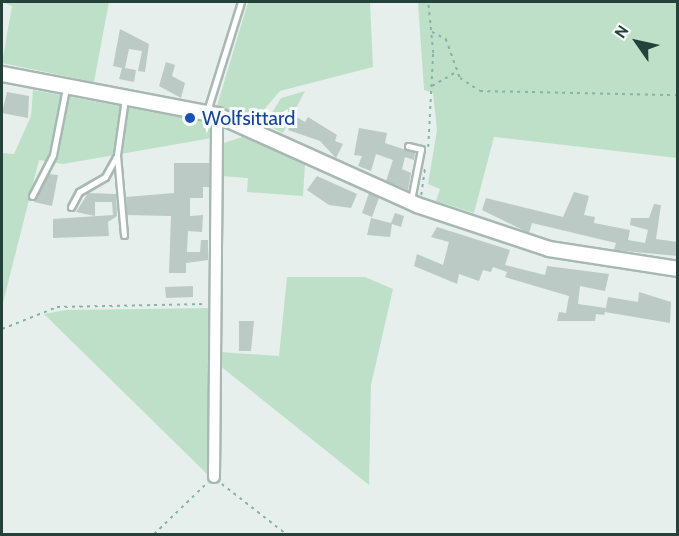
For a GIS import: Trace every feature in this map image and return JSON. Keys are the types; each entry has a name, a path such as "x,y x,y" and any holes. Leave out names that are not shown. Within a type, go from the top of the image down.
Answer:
{"street":[{"path":"2,74 212,114 414,203 567,254 678,269"},
{"path":"212,114 217,303 214,477"}],"lane":[{"path":"212,114 241,2"},
{"path":"32,196 53,155 67,86"},
{"path":"124,235 117,155 125,97"},
{"path":"408,146 421,149 414,203"},
{"path":"71,207 79,192 105,177 117,155"}],"path":[{"path":"427,154 432,86 432,32 428,2"},
{"path":"432,32 446,39 456,71 473,89 487,92 678,95"},
{"path":"432,86 456,71"},
{"path":"414,203 426,165"},
{"path":"2,329 57,307 217,303"},
{"path":"154,534 214,477 286,534"}],"green space":[{"path":"2,2 109,2 94,82 2,63 12,6"},
{"path":"248,2 370,2 373,67 280,91 255,120 217,106"},
{"path":"418,2 677,2 677,158 494,137 474,213 436,201 440,189 428,184 437,130 433,93 424,90"},
{"path":"33,90 211,123 212,138 63,164 39,160 2,307 2,153 14,154 31,116"},
{"path":"305,91 283,133 265,124 281,98"},
{"path":"242,137 305,164 303,196 247,192 248,178 221,176 221,144"},
{"path":"287,277 365,277 393,289 371,385 369,485 219,365 219,352 279,356"},
{"path":"213,308 208,475 44,314 66,310"}],"building":[{"path":"120,29 149,44 145,72 138,71 142,51 129,49 125,68 136,70 134,82 119,79 122,68 113,66"},
{"path":"166,62 175,65 172,76 185,83 181,98 159,86"},
{"path":"7,92 29,96 28,118 2,113"},
{"path":"295,116 305,122 308,117 337,135 335,141 343,144 336,158 320,141 288,130"},
{"path":"359,128 387,133 385,143 415,153 414,160 405,157 402,169 411,173 408,190 386,181 393,160 376,154 371,171 358,166 362,156 354,155"},
{"path":"174,163 209,163 209,187 203,187 203,198 190,198 190,216 203,215 202,232 188,231 187,252 200,252 201,240 208,240 208,260 186,263 186,273 169,273 171,216 127,215 126,197 174,193"},
{"path":"49,174 58,175 52,206 34,202"},
{"path":"317,176 357,194 351,208 329,205 307,190"},
{"path":"574,192 589,196 584,215 595,217 594,223 630,230 628,240 645,243 648,230 630,225 631,218 649,218 654,204 661,205 656,239 678,242 678,256 614,250 616,243 532,223 529,233 482,210 486,198 563,217"},
{"path":"88,193 116,194 117,216 108,222 109,236 53,238 53,219 113,215 112,202 95,202 95,216 76,212"},
{"path":"369,193 379,198 372,217 362,213"},
{"path":"395,213 404,216 401,227 392,224 390,237 367,235 371,218 391,223"},
{"path":"437,227 510,250 505,265 545,275 547,266 609,274 605,291 580,286 578,304 606,308 604,315 596,314 595,321 557,321 559,312 566,313 569,296 505,277 507,272 493,267 491,272 483,270 479,281 459,274 457,284 414,266 417,254 443,265 449,242 431,237"},
{"path":"193,286 193,297 166,298 165,287"},
{"path":"639,292 671,302 670,323 605,312 608,297 638,302"},
{"path":"239,321 254,321 251,351 239,351"}],"place":[{"name":"Wolfsittard","path":"190,118"}]}
